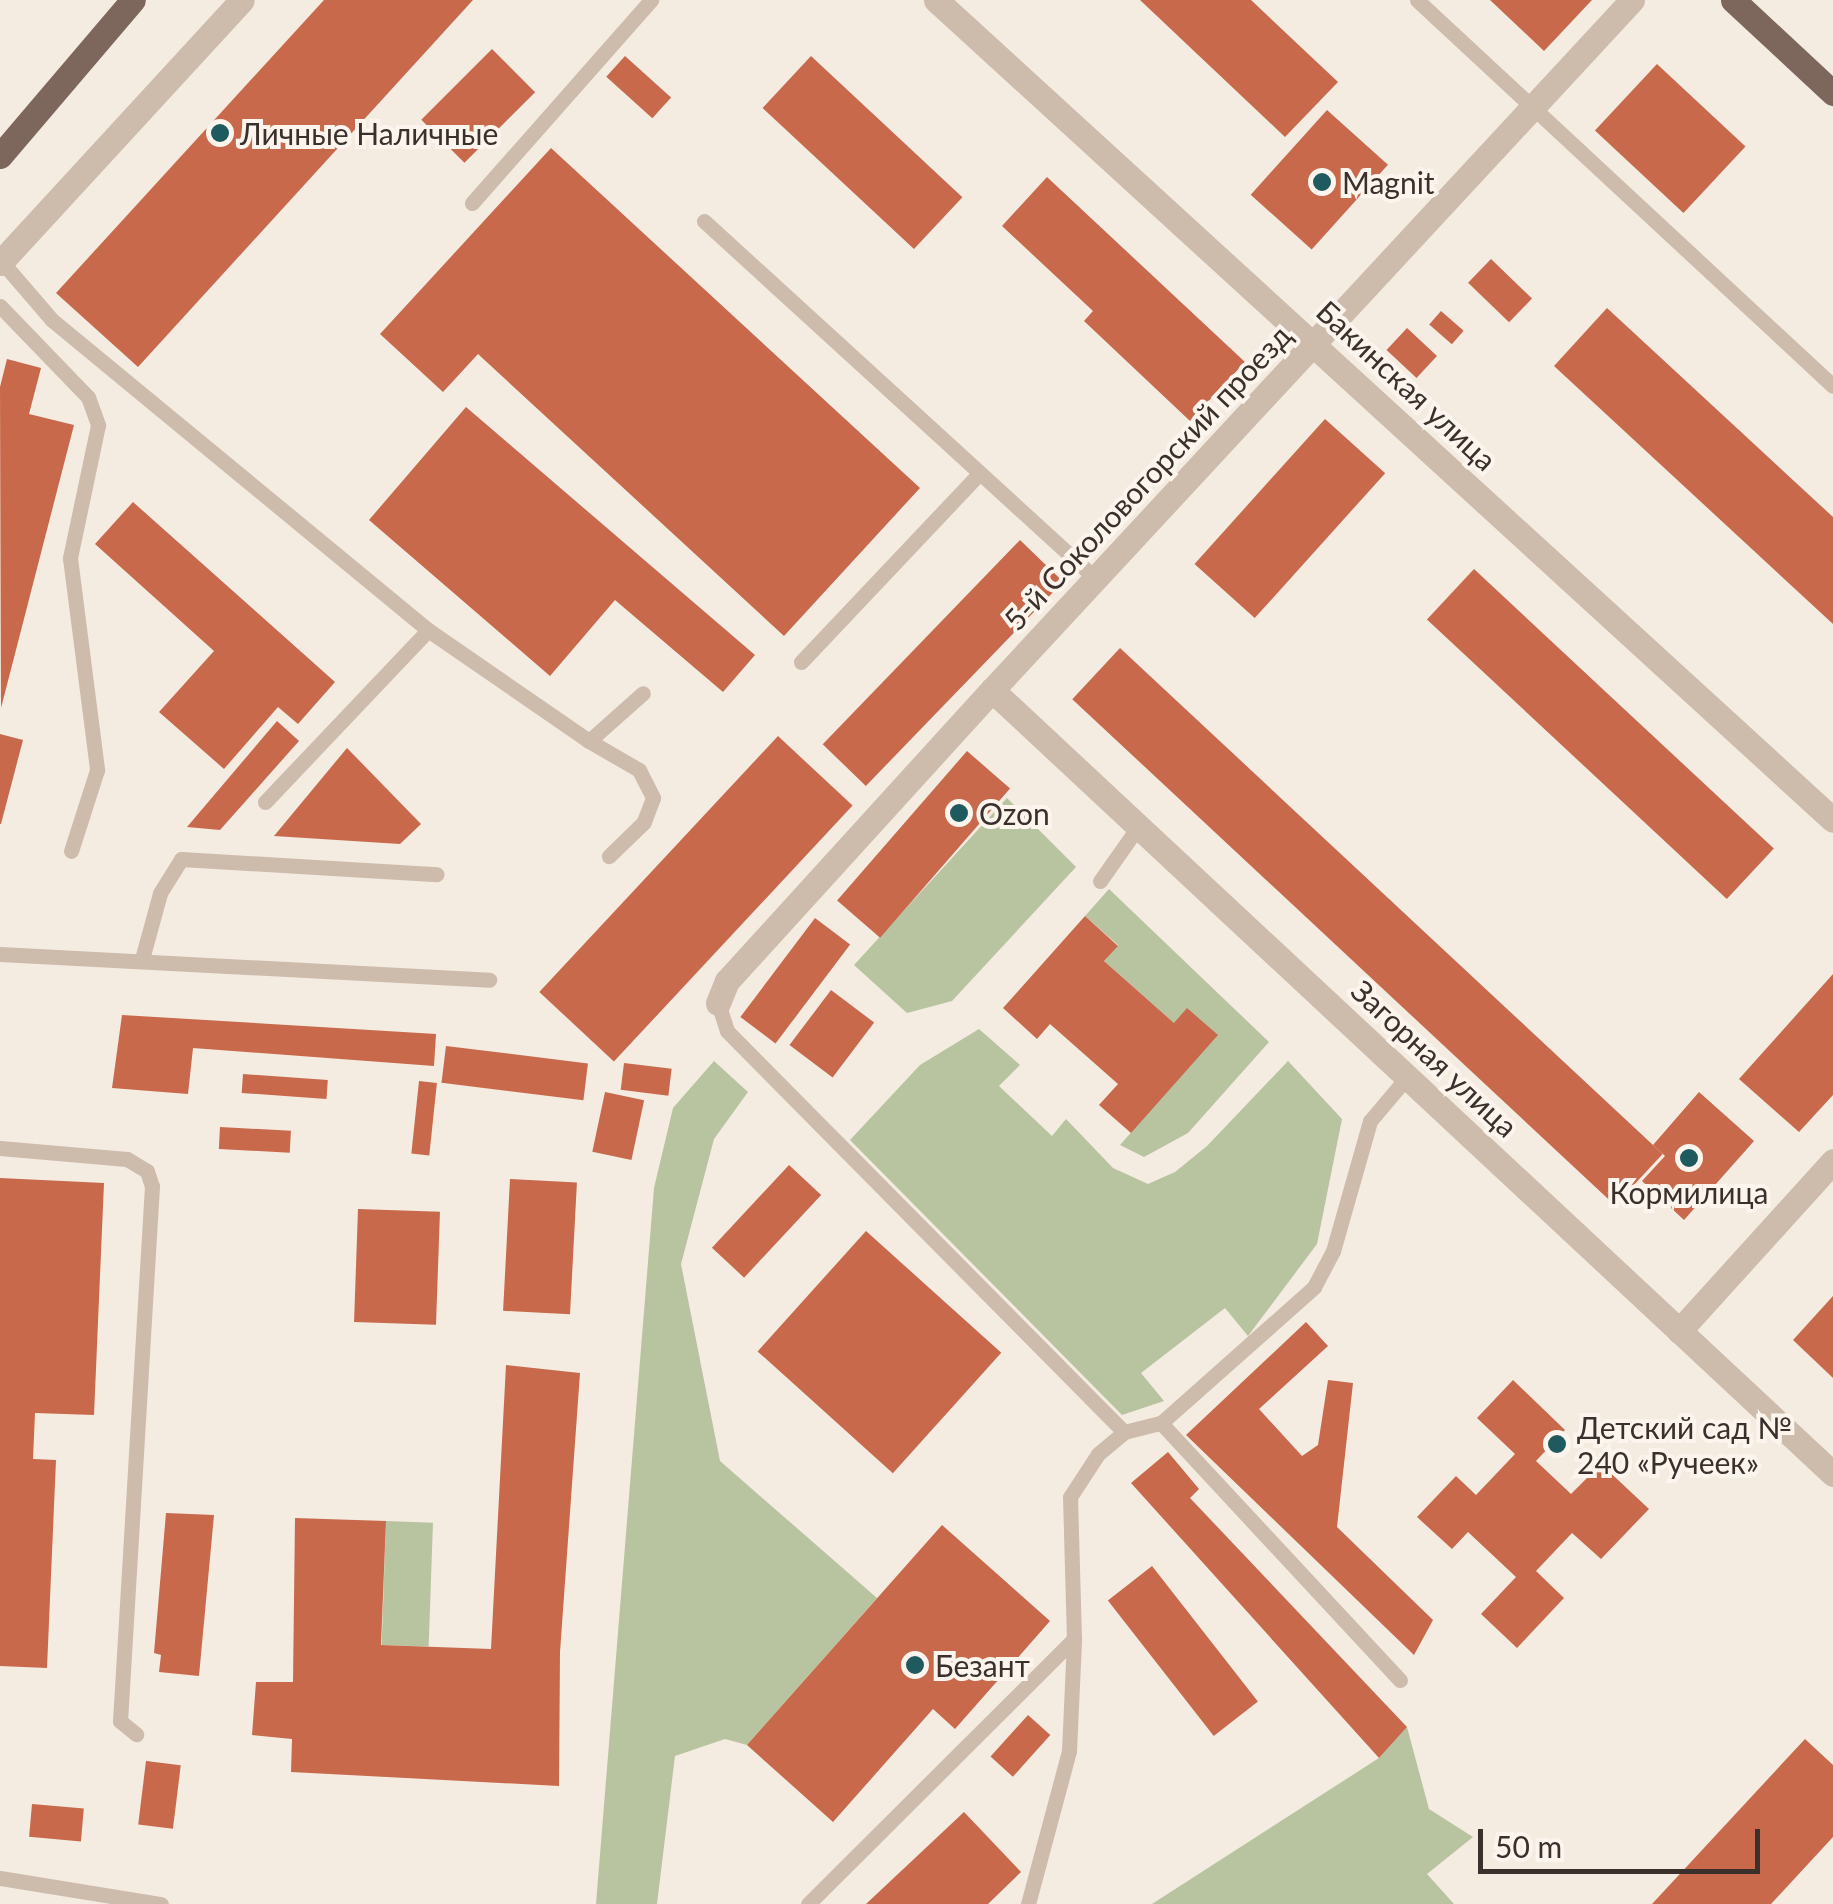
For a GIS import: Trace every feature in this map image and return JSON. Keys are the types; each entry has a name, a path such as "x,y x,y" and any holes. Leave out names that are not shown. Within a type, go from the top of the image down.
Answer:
{"main road":[{"path":"0,156 134,0"},
{"path":"1733,0 1833,93"}],"street":[{"path":"1,263 242,0"},
{"name":"Бакинская улица","path":"936,0 1833,820"},
{"name":"5-й Соколовогорский проезд","path":"718,1004 728,981 992,690 1316,346 1632,0"},
{"name":"Загорная улица","path":"992,690 1833,1474"},
{"path":"1678,1331 1833,1161"}],"lane":[{"path":"472,203 651,0"},
{"path":"1417,0 1833,386"},
{"path":"704,221 1095,578"},
{"path":"1,263 52,320 428,630 589,741 639,770 653,798 644,822 608,856"},
{"path":"0,306 88,397 98,425 70,558 97,770 70,851"},
{"path":"801,662 980,473"},
{"path":"266,802 428,630"},
{"path":"589,741 643,692"},
{"path":"1100,881 1140,824"},
{"path":"142,959 160,893 181,859 437,874"},
{"path":"0,954 489,980"},
{"path":"718,1004 727,1031 1124,1432"},
{"path":"1028,1904 1069,1752 1074,1639 1070,1497 1098,1454 1124,1432 1161,1422 1314,1287 1333,1251 1370,1121 1408,1076"},
{"path":"0,1148 127,1159 146,1172 152,1186 120,1721 136,1734"},
{"path":"1161,1422 1400,1680"},
{"path":"808,1904 1074,1639"},
{"path":"0,1878 161,1904"}],"green space":[{"path":"1007,798 1076,867 952,1001 907,1013 854,965"},
{"path":"1109,889 1269,1042 1188,1133 1144,1157 1120,1145 1217,1035 1174,1023 1104,961 1118,945 1085,916"},
{"path":"979,1029 1020,1065 999,1086 1052,1136 1066,1119 1113,1168 1148,1184 1175,1172 1207,1146 1288,1061 1342,1119 1317,1244 1248,1336 1225,1308 1141,1373 1164,1401 1122,1415 850,1140 920,1065"},
{"path":"714,1061 748,1092 714,1139 681,1264 720,1461 877,1598 747,1745 725,1739 675,1756 657,1904 596,1904 654,1188 673,1108"},
{"path":"386,1521 433,1523 429,1647 382,1645"},
{"path":"1407,1727 1429,1809 1473,1837 1427,1874 1454,1904 1152,1904 1379,1758"}],"building":[{"path":"324,0 473,0 138,367 56,293"},
{"path":"1140,0 1251,0 1338,82 1285,137"},
{"path":"1490,0 1592,0 1544,51"},
{"path":"492,49 535,92 464,163 421,120"},
{"path":"625,56 671,97 652,118 606,77"},
{"path":"811,56 962,197 914,249 763,108"},
{"path":"1657,64 1745,147 1683,213 1595,131"},
{"path":"1327,110 1388,165 1312,250 1251,195"},
{"path":"551,148 920,488 784,636 478,354 443,392 380,334"},
{"path":"1047,177 1245,362 1190,421 1084,321 1093,311 1002,226"},
{"path":"1491,259 1532,299 1509,322 1468,283"},
{"path":"1607,308 1833,517 1833,624 1554,366"},
{"path":"1441,311 1464,331 1452,344 1429,325"},
{"path":"1407,328 1437,356 1417,378 1387,350"},
{"path":"7,359 41,368 29,414 74,425 1,708 0,387"},
{"path":"466,407 755,655 723,692 615,600 550,676 369,520"},
{"path":"1325,419 1385,473 1255,618 1195,564"},
{"path":"133,502 335,682 298,724 278,707 224,769 159,712 214,651 95,544"},
{"path":"1020,540 1063,582 866,786 823,744"},
{"path":"1474,569 1774,849 1727,899 1427,619"},
{"path":"1120,648 1663,1154 1615,1205 1072,699"},
{"path":"277,721 299,741 220,830 187,827"},
{"path":"0,734 23,740 1,824 0,824"},
{"path":"778,736 853,806 614,1062 539,992"},
{"path":"347,748 421,824 400,844 274,836"},
{"path":"967,751 1010,788 880,938 837,900"},
{"path":"1085,916 1118,946 1104,961 1174,1023 1187,1008 1218,1035 1131,1133 1099,1105 1118,1084 1050,1024 1037,1039 1003,1008"},
{"path":"815,918 850,944 776,1044 740,1017"},
{"path":"1833,974 1833,1095 1799,1132 1739,1079"},
{"path":"831,990 874,1022 833,1078 789,1045"},
{"path":"122,1015 436,1034 434,1066 193,1048 188,1094 112,1088"},
{"path":"446,1046 588,1063 583,1100 441,1083"},
{"path":"624,1063 672,1069 668,1096 621,1090"},
{"path":"243,1074 328,1080 326,1099 242,1093"},
{"path":"419,1081 437,1083 429,1155 411,1154"},
{"path":"605,1092 644,1100 631,1160 592,1152"},
{"path":"1699,1092 1754,1141 1684,1220 1642,1181 1665,1156 1653,1145"},
{"path":"220,1127 291,1131 290,1153 219,1149"},
{"path":"789,1165 821,1195 744,1278 712,1248"},
{"path":"0,1178 104,1183 94,1415 35,1413 33,1459 56,1460 47,1668 0,1666"},
{"path":"510,1179 577,1183 570,1314 503,1311"},
{"path":"358,1209 440,1212 436,1325 354,1322"},
{"path":"866,1231 1001,1353 893,1473 758,1351"},
{"path":"1833,1296 1833,1378 1793,1340"},
{"path":"1306,1322 1328,1346 1259,1409 1302,1456 1318,1445 1328,1380 1353,1383 1337,1527 1433,1620 1414,1655 1186,1435"},
{"path":"506,1365 580,1373 560,1652 559,1786 291,1772 292,1739 252,1735 256,1682 293,1682 295,1518 386,1521 381,1645 491,1649"},
{"path":"1513,1380 1565,1430 1536,1461 1571,1494 1601,1464 1649,1509 1601,1559 1572,1533 1536,1571 1564,1598 1517,1648 1481,1614 1516,1577 1468,1532 1452,1549 1417,1517 1456,1476 1476,1495 1515,1454 1477,1418"},
{"path":"1168,1452 1199,1489 1190,1498 1407,1727 1379,1758 1131,1483"},
{"path":"166,1513 214,1515 199,1676 159,1672 161,1655 154,1653"},
{"name":"Безант","path":"942,1525 1050,1621 955,1729 933,1709 833,1822 747,1745"},
{"path":"1152,1566 1258,1702 1214,1736 1108,1600"},
{"path":"1028,1715 1050,1735 1013,1777 991,1757"},
{"path":"1805,1739 1833,1765 1833,1837 1771,1904 1652,1904"},
{"path":"146,1761 181,1765 173,1829 138,1825"},
{"path":"32,1804 84,1809 81,1841 29,1837"},
{"path":"964,1812 1021,1872 988,1904 866,1904"}],"place":[{"name":"Личные Наличные","path":"220,133"},
{"name":"Magnit","path":"1322,182"},
{"name":"Ozon","path":"959,813"},
{"name":"Кормилица","path":"1689,1158"},
{"name":"Детский сад № 240 «Ручеек»","path":"1557,1444"},
{"name":"Безант","path":"915,1665"}]}
